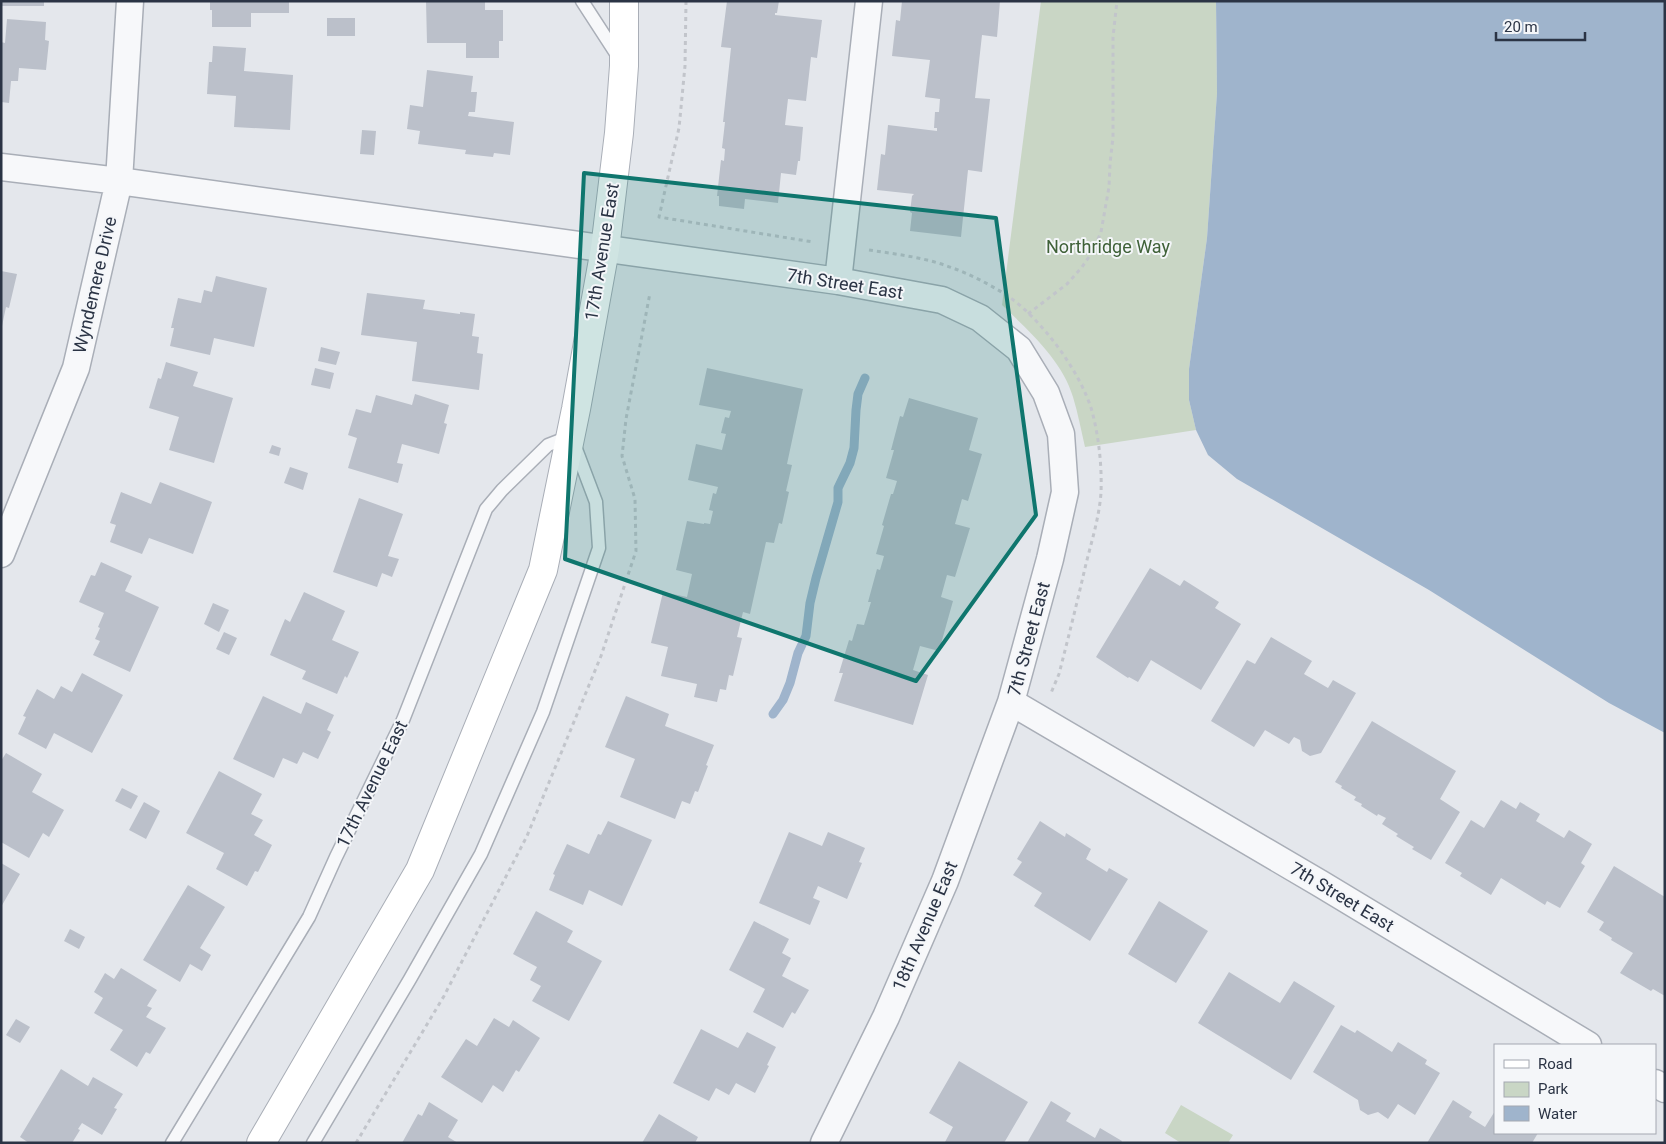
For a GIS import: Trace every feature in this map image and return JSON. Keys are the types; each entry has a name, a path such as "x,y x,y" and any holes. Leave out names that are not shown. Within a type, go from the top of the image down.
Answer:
{"street":[{"name":"Wyndemere Drive","path":"1,554 76,368 119,181 130,1"},
{"name":"17th Avenue East","path":"261,1143 420,870 543,570 571,436 605,249 619,133 624,66 624,1"},
{"path":"838,281 869,1"},
{"name":"7th Street East","path":"1,167 119,181 838,281 942,300 980,318 1019,349 1046,393 1060,434 1065,492 1050,559 1011,702 1321,884 1586,1044"},
{"name":"18th Avenue East","path":"824,1143 886,1017 945,881 1011,702"}],"lane":[{"path":"582,1 624,66"},
{"path":"313,1143 481,854 543,712 599,548 596,502 571,436"},
{"name":"17th Avenue East","path":"172,1143 309,918 336,857 404,720 486,509 502,490 548,445 571,436"}],"path":[{"path":"659,217 679,128 684,66 686,1"},
{"path":"1028,314 1067,284 1082,267 1093,251 1100,232 1109,187 1113,137 1113,37 1117,1"},
{"path":"1039,719 1059,674 1097,523 1101,465 1098,439"}],"highlighted area":[{"path":"584,173 996,218 1036,515 916,681 565,559"}],"green space":[{"name":"Northridge Way","path":"1041,1 1216,1 1217,93 1207,238 1189,369 1189,400 1196,430 1085,447 1073,397 1061,371 1044,347 1002,305"},
{"path":"1181,1105 1233,1135 1228,1143 1181,1143 1165,1133"}],"water":[{"path":"1216,1 1665,1 1665,733 1609,703 1429,590 1237,479 1208,455 1196,430 1189,400 1189,369 1207,238 1217,93"}],"building":[{"path":"1,1 44,1 44,6 1,6"},
{"path":"210,1 289,1 289,13 251,13 251,27 212,27"},
{"path":"426,1 485,1 485,10 503,10 503,41 499,41 499,58 466,58 466,43 427,43"},
{"path":"727,1 779,1 775,15 822,20 817,58 811,57 806,101 788,99 785,125 803,127 800,161 798,161 796,175 781,173 778,203 745,199 744,209 719,206 719,196 717,196 721,160 724,161 725,149 722,148 725,122 723,122 731,48 721,47"},
{"path":"902,1 1000,1 997,37 982,35 975,98 990,99 982,172 968,170 961,237 910,231 912,213 910,212 912,196 914,194 877,190 881,154 885,155 888,125 937,131 937,128 934,128 935,112 939,112 940,99 925,97 930,60 892,56 896,20 900,21"},
{"path":"327,18 355,18 355,36 327,36"},
{"path":"7,19 46,22 45,40 49,41 46,70 19,68 18,81 11,81 9,103 1,102 1,42 5,43"},
{"path":"213,46 246,48 244,71 293,75 290,130 234,127 236,96 207,94 209,62 212,62"},
{"path":"427,70 473,76 471,92 477,92 475,112 469,112 468,116 514,122 510,155 494,153 493,157 465,154 466,150 418,144 420,131 407,129 410,105 423,107"},
{"path":"362,130 376,131 374,155 360,154"},
{"path":"1,271 17,274 9,308 6,307 2,326"},
{"path":"216,276 267,288 254,347 214,338 210,355 170,346 174,328 171,328 178,298 201,303 204,290 212,292"},
{"path":"367,293 425,300 423,309 475,314 472,336 479,337 477,353 483,354 479,390 412,381 417,342 361,335"},
{"path":"321,347 340,352 336,365 318,361"},
{"path":"166,362 198,372 193,386 233,398 214,463 169,450 179,417 149,408 158,378 161,379"},
{"path":"315,368 334,373 330,389 311,385"},
{"path":"707,368 803,389 787,464 792,465 786,491 789,492 782,524 779,523 774,543 766,542 750,614 743,612 737,637 742,638 733,676 729,675 726,690 720,689 717,702 694,697 697,684 661,676 668,647 651,643 663,592 687,597 692,574 676,570 687,521 710,524 713,511 709,510 713,493 716,494 718,487 688,480 696,444 722,450 726,434 721,433 725,417 729,418 731,411 699,405"},
{"path":"415,394 449,405 444,423 447,424 439,454 402,444 397,463 403,464 398,483 348,468 357,438 348,435 356,409 371,413 376,395 412,405"},
{"path":"909,398 978,418 969,450 982,454 968,501 962,499 955,524 970,528 955,577 947,575 941,597 953,601 939,651 920,646 913,670 928,675 913,725 834,701 843,673 839,673 849,640 852,641 857,624 864,625 871,602 868,602 877,569 880,570 884,556 876,554 884,526 882,525 897,481 886,478 894,450 891,450 900,416 903,417"},
{"path":"272,445 281,448 279,456 269,453"},
{"path":"290,467 308,473 303,490 284,483"},
{"path":"160,482 212,502 193,554 149,538 142,554 110,542 116,525 110,523 121,492 151,504"},
{"path":"359,498 403,514 388,556 399,559 392,577 382,573 377,587 333,572"},
{"path":"101,562 132,576 125,591 159,607 130,672 93,655 100,641 95,639 104,613 79,602 91,575 95,576"},
{"path":"1150,568 1180,586 1184,580 1219,602 1215,608 1241,624 1201,690 1151,660 1138,682 1128,678 1096,657"},
{"path":"304,592 345,611 332,640 359,652 337,694 302,679 306,671 270,655 285,619 290,622"},
{"path":"213,603 229,610 219,632 204,624"},
{"path":"224,632 237,638 229,655 216,649"},
{"path":"1271,637 1312,661 1304,674 1328,688 1333,680 1356,693 1321,753 1310,756 1302,751 1300,740 1294,737 1289,744 1265,730 1254,747 1211,721 1247,660 1255,664"},
{"path":"82,673 123,695 92,753 54,733 46,749 18,734 26,717 23,716 37,689 54,699 61,686 72,692"},
{"path":"263,696 301,714 306,702 334,715 327,730 331,732 318,759 303,752 297,764 283,758 274,778 233,759"},
{"path":"626,696 669,714 665,726 714,745 698,792 695,791 690,804 682,801 675,819 620,797 635,759 605,747"},
{"path":"1372,721 1456,771 1440,799 1460,812 1431,860 1412,849 1414,847 1396,836 1398,834 1382,824 1386,818 1378,814 1377,816 1361,806 1362,804 1354,800 1356,797 1335,782"},
{"path":"6,753 42,774 32,792 64,810 49,837 43,833 29,858 1,842 1,761"},
{"path":"219,771 262,794 251,814 263,820 254,835 272,845 258,872 255,871 247,886 216,869 224,853 186,833"},
{"path":"122,788 138,796 131,809 115,801"},
{"path":"1501,800 1516,809 1520,802 1540,814 1536,821 1564,838 1569,830 1592,844 1581,863 1585,866 1560,908 1547,901 1545,905 1501,878 1491,895 1460,876 1462,873 1445,863 1471,820 1484,828"},
{"path":"144,802 160,811 146,839 129,830"},
{"path":"608,821 652,840 622,906 589,890 583,905 549,890 555,875 553,874 567,844 589,854 598,834 601,835"},
{"path":"1040,821 1065,837 1066,833 1091,849 1086,859 1107,872 1109,868 1128,879 1090,941 1034,906 1042,893 1013,875 1022,862 1017,859"},
{"path":"789,832 822,846 828,832 865,848 859,862 862,863 847,899 818,886 813,898 820,901 810,925 759,903"},
{"path":"1,863 20,874 1,907"},
{"path":"1614,866 1665,897 1665,996 1653,989 1651,991 1620,973 1633,953 1611,940 1612,938 1599,930 1604,922 1587,912"},
{"path":"188,885 225,907 200,948 211,955 202,971 190,964 180,982 143,960"},
{"path":"1159,901 1208,931 1176,983 1128,954"},
{"path":"536,911 573,931 567,942 602,961 569,1021 532,1001 541,986 530,980 537,967 513,954"},
{"path":"754,921 789,939 782,953 791,958 782,976 809,990 795,1014 792,1012 783,1028 753,1012 765,989 729,970"},
{"path":"70,929 85,937 79,949 64,941"},
{"path":"121,968 157,990 147,1006 152,1008 146,1017 166,1028 150,1054 146,1052 137,1067 110,1050 123,1030 94,1013 103,998 94,992 105,973 114,979"},
{"path":"1229,972 1280,1003 1294,981 1335,1006 1291,1080 1198,1023"},
{"path":"494,1018 509,1027 513,1020 540,1038 519,1072 516,1070 503,1092 493,1085 482,1103 441,1077 466,1039 477,1046"},
{"path":"16,1019 30,1027 20,1043 6,1035"},
{"path":"1341,1025 1355,1033 1357,1030 1392,1052 1398,1042 1427,1060 1425,1064 1440,1073 1415,1115 1398,1104 1388,1119 1378,1112 1368,1115 1360,1110 1358,1100 1313,1072"},
{"path":"701,1029 738,1048 747,1032 776,1047 767,1065 769,1066 755,1093 736,1083 729,1095 716,1088 709,1101 673,1083"},
{"path":"959,1061 1028,1102 1004,1143 945,1142 953,1127 929,1113"},
{"path":"61,1069 88,1086 93,1077 123,1094 114,1108 117,1109 102,1135 82,1123 72,1143 29,1143 20,1137"},
{"path":"1453,1100 1472,1112 1469,1117 1485,1127 1494,1113 1494,1134 1537,1134 1532,1143 1427,1143"},
{"path":"1051,1101 1071,1113 1066,1121 1095,1138 1100,1128 1122,1141 1121,1143 1027,1143"},
{"path":"429,1102 458,1120 448,1137 458,1143 402,1143 418,1114 422,1116"},
{"path":"659,1114 698,1137 695,1143 642,1143"}],"waterway":[{"path":"773,714 783,700 798,653 806,636 810,603 838,502 838,488 850,463 854,448 858,394 865,378"}]}
